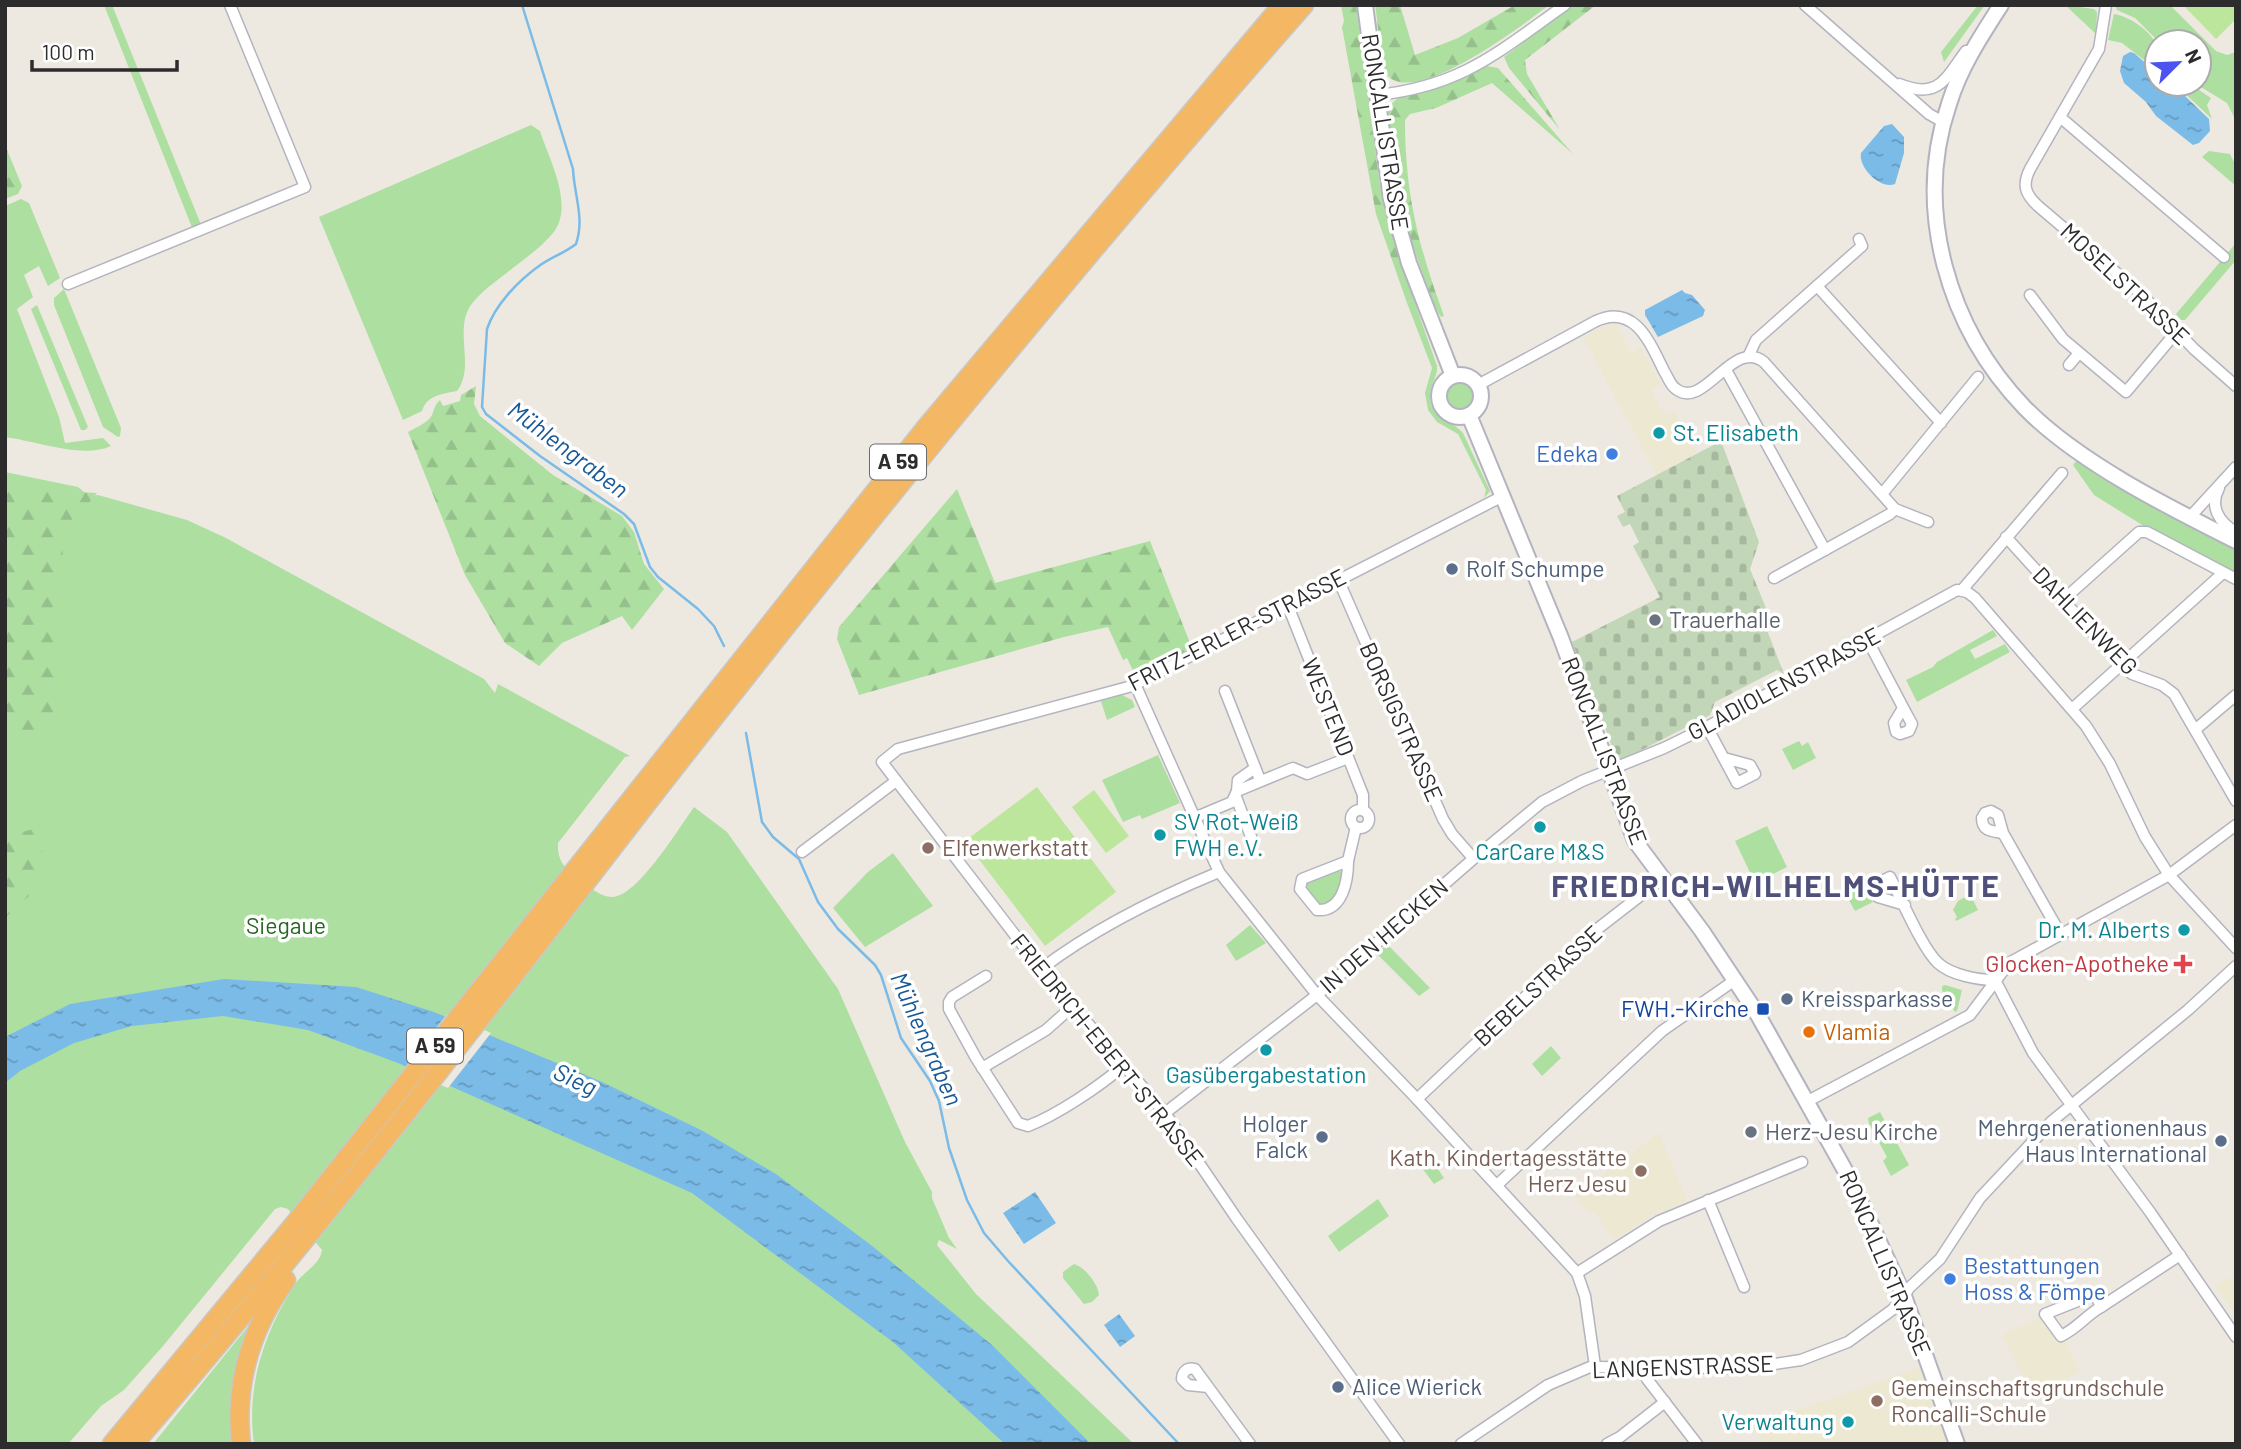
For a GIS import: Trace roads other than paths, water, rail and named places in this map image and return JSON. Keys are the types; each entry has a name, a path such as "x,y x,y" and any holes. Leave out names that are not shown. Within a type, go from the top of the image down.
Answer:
{"highway":[{"name":"A 59","path":"134,1444 240,1321 575,869 927,426 1282,5"},
{"name":"A 59","path":"111,1444 352,1181 833,568 1006,356 1304,5"},
{"path":"241,1444 240,1393 252,1343 306,1233"}],"street":[{"path":"68,284 305,187 230,5"},
{"name":"RONCALLISTRASSE","path":"1365,5 1389,187 1399,230 1453,376"},
{"path":"1377,95 1424,88 1461,74 1495,55 1565,5"},
{"path":"1805,5 1929,114 1943,122"},
{"path":"2001,5 1959,78 1943,122 1934,173 1936,229 1957,304 1990,366 2025,408 2050,430 2118,477 2189,518 2236,541"},
{"path":"2106,5 2099,49 2060,117 2224,257"},
{"path":"1892,81 1920,90 1936,87 1948,78 1967,49 1983,34"},
{"name":"MOSELSTRASSE","path":"2060,117 2026,177 2025,188 2029,197 2107,262 2213,367 2236,386"},
{"path":"1749,355 1756,340 1862,246 1859,239"},
{"path":"1817,286 1941,423"},
{"path":"2030,295 2056,332 2126,392 2178,330"},
{"path":"1478,385 1596,321 1609,317 1625,319 1640,327 1671,384 1681,392 1691,392 1716,378 1742,357 1754,356 1764,362 1895,509 1928,522"},
{"path":"2069,365 2079,354"},
{"path":"1726,370 1825,550"},
{"path":"1453,376 1467,376 1478,385 1481,391 1479,405 1469,415 1452,415 1440,404 1441,387 1453,376"},
{"path":"1882,494 1978,377"},
{"name":"RONCALLISTRASSE","path":"1469,415 1561,638 1634,841 1735,980 1776,1044 1852,1181 1904,1296 1957,1444"},
{"path":"2189,518 2236,467"},
{"name":"GLADIOLENSTRASSE","path":"1609,771 1707,727 1958,590 2062,473"},
{"path":"2222,481 2216,494 2216,511 2220,521 2236,532"},
{"name":"FRITZ-ERLER-STRASSE","path":"882,762 898,749 1135,684 1503,496"},
{"path":"1774,578 1895,509"},
{"path":"2063,600 2136,534 2143,532 2236,579"},
{"name":"DAHLIENWEG","path":"2006,537 2121,664 2142,679 2168,688 2196,729 2236,801"},
{"path":"2072,709 2223,573"},
{"name":"BORSIGSTRASSE","path":"1338,579 1443,819 1452,834 1474,858"},
{"path":"1958,590 1975,598 2072,709 2099,746 2169,875 2236,948"},
{"name":"WESTEND","path":"1288,606 1363,795 1363,810 1354,811 1351,815 1356,827 1348,861"},
{"path":"1867,639 1903,708"},
{"path":"1135,684 1219,872 1317,995 1577,1273 1586,1296 1595,1366"},
{"path":"1225,691 1260,780"},
{"path":"2196,729 2236,695"},
{"path":"1707,727 1724,758"},
{"path":"1194,818 1232,802 1237,794 1260,780 1293,768 1307,774 1348,758"},
{"name":"FRIEDRICH-EBERT-STRASSE","path":"882,762 1041,969 1165,1114 1399,1444"},
{"path":"1253,842 1237,794 1238,780 1255,768"},
{"name":"IN DEN HECKEN","path":"1165,1114 1317,995 1542,802 1582,781 1609,771"},
{"path":"802,852 897,781"},
{"path":"1808,1101 1970,1015 2009,964 2169,875 2236,825"},
{"path":"2003,833 2061,935"},
{"path":"1348,861 1348,878 1341,897 1329,908 1317,910 1300,888 1302,879 1348,861"},
{"path":"1041,969 1087,937 1158,898 1219,872"},
{"name":"BEBELSTRASSE","path":"1417,1099 1604,923 1663,878"},
{"path":"1905,905 1937,962 1946,969 1995,980"},
{"name":"LANGENSTRASSE","path":"1461,1444 1548,1385 1595,1366 1749,1368 1801,1360 1849,1342 1892,1310 1909,1288 1945,1254 1980,1198 2052,1121 2188,1010 2236,966"},
{"path":"986,976 952,997 949,1005 958,1027 1016,1120 1026,1126 1040,1120 1101,1085 1123,1066"},
{"path":"1497,1185 1662,1031 1735,980"},
{"path":"1995,980 2022,1038 2180,1255 2236,1338"},
{"path":"982,1068 1046,1030 1073,1006"},
{"path":"1577,1273 1659,1221 1802,1162"},
{"path":"1709,1200 1744,1287"},
{"path":"2101,1307 2095,1294 2045,1314 2061,1336 2077,1329 2090,1314 2101,1307 2180,1255"},
{"path":"1646,1367 1647,1379 1697,1444"},
{"path":"1208,1387 1250,1444"},
{"path":"1607,1444 1665,1402"}],"water":[{"path":"2130,52 2143,61 2143,98 2187,98 2209,119 2210,131 2199,143 2193,145 2156,116 2146,102 2124,83 2120,71 2123,56"},
{"path":"1892,124 1904,137 1904,153 1895,184 1889,185 1877,181 1867,171 1861,153 1884,126"},
{"path":"1682,290 1692,295 1705,310 1703,316 1658,337 1645,315 1645,310"},
{"name":"Sieg","path":"224,979 356,987 434,1012 602,1082 703,1131 776,1174 871,1245 992,1345 1091,1444 1005,1444 893,1342 692,1193 398,1063 308,1030 223,1016 132,1026 74,1043 20,1071 5,1083 5,1037 70,1004"},
{"path":"1035,1192 1056,1223 1024,1244 1003,1213"},
{"path":"1119,1314 1135,1336 1120,1347 1104,1325"}],"waterway":[{"name":"Mühlengraben","path":"522,5 573,169 579,225 576,244 523,279 501,302 491,320 487,329 482,407 486,414 540,456 624,514 634,524 650,567 714,626 724,646"},
{"name":"Mühlengraben","path":"746,733 762,822 773,837 799,859 818,902 838,929 875,965 881,975 901,1038 930,1081 939,1101 949,1148 967,1200 984,1233 1179,1444"}],"place":[{"name":"St. Elisabeth","path":"1659,433"},
{"name":"Edeka","path":"1612,454"},
{"name":"Rolf Schumpe","path":"1452,569"},
{"name":"Trauerhalle","path":"1655,620"},
{"name":"CarCare M&S","path":"1540,827"},
{"name":"SV Rot-Weiß FWH e.V.","path":"1160,835"},
{"name":"Elfenwerkstatt","path":"928,848"},
{"name":"Dr. M. Alberts","path":"2184,930"},
{"name":"Glocken-Apotheke","path":"2183,964"},
{"name":"Kreissparkasse","path":"1787,999"},
{"name":"FWH.-Kirche","path":"1763,1009"},
{"name":"Vlamia","path":"1809,1032"},
{"name":"Gasübergabestation","path":"1266,1050"},
{"name":"Herz-Jesu Kirche","path":"1751,1132"},
{"name":"Holger Falck","path":"1322,1137"},
{"name":"Mehrgenerationenhaus Haus International","path":"2221,1141"},
{"name":"Kath. Kindertagesstätte Herz Jesu","path":"1641,1171"},
{"name":"Bestattungen Hoss & Fömpe","path":"1950,1279"},
{"name":"Alice Wierick","path":"1338,1387"},
{"name":"Gemeinschaftsgrundschule Roncalli-Schule","path":"1877,1401"},
{"name":"Verwaltung","path":"1848,1422"}],"district":[{"name":"FRIEDRICH-WILHELMS-HÜTTE","path":"1776,887"}],"park label":[{"name":"Siegaue","path":"286,926"}]}
